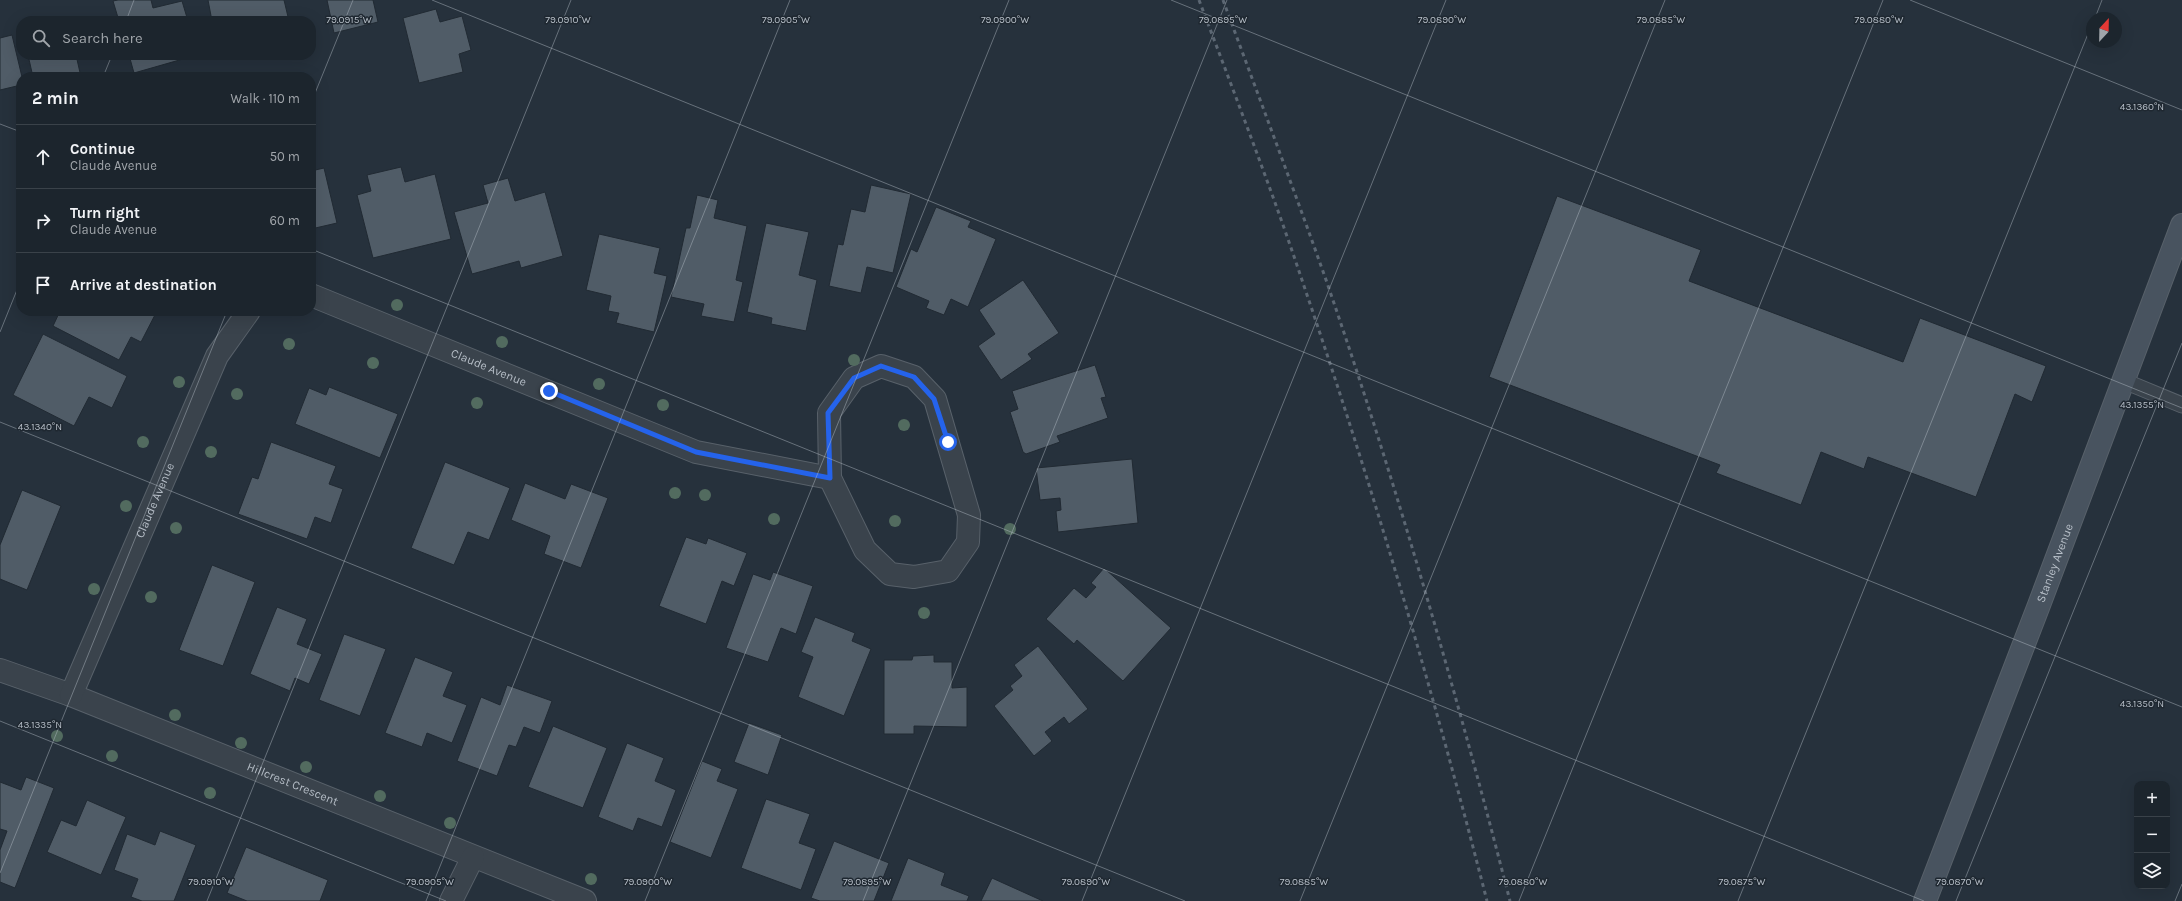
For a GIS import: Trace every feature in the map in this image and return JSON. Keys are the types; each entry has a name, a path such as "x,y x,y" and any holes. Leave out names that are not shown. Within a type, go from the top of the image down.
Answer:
{"main road":[{"name":"Stanley Avenue","path":"1925,901 2124,381 2182,225"}],"street":[{"name":"Claude Avenue","path":"316,296 696,452 830,478"},
{"name":"Claude Avenue","path":"71,695 216,357 245,316"},
{"path":"881,366 914,377 934,399 969,515 968,542 948,571 914,577 890,574 865,550 830,478 828,413 854,378 881,366"},
{"name":"Hillcrest Crescent","path":"0,670 71,695 585,901"},
{"path":"451,901 473,857"}],"lane":[{"path":"2124,381 2182,405"}],"building":[{"path":"151,0 153,8 182,1 186,16 118,16 113,1"},
{"path":"208,0 284,0 288,16 211,16"},
{"path":"327,0 373,0 378,22 334,33"},
{"path":"436,9 440,22 462,16 471,50 459,54 463,72 419,83 403,18"},
{"path":"12,35 16,52 16,60 18,60 21,72 16,72 16,86 0,90 0,38"},
{"path":"29,60 77,60 80,72 32,72"},
{"path":"130,60 180,60 138,72 134,72"},
{"path":"401,167 405,182 435,174 451,239 373,258 357,195 371,191 367,175"},
{"path":"324,168 337,223 316,228 316,170"},
{"path":"508,178 515,201 545,192 563,256 521,268 519,261 472,274 454,212 488,203 483,185"},
{"path":"871,185 911,194 893,273 867,267 861,293 829,286 838,244 843,245 851,209 865,212"},
{"path":"697,195 718,200 714,218 747,226 736,280 743,282 734,322 701,316 704,304 671,297 686,228 690,228"},
{"path":"1557,196 1701,250 1689,281 1903,362 1920,318 2046,366 2032,402 2015,394 1976,497 1868,457 1864,469 1821,452 1801,505 1716,473 1720,465 1489,377"},
{"path":"936,207 971,221 968,227 996,239 968,307 951,299 944,315 926,308 929,301 896,287 911,249 917,252"},
{"path":"766,223 809,232 799,275 817,280 806,331 771,324 772,318 747,312"},
{"path":"599,234 660,248 654,273 667,276 654,332 616,323 619,313 608,311 611,296 586,290"},
{"path":"1023,280 1059,333 1028,354 1032,359 1001,380 978,346 995,334 979,310"},
{"path":"58,316 154,316 141,342 131,337 119,360 53,326"},
{"path":"43,334 127,376 112,408 89,397 74,426 13,395"},
{"path":"1095,365 1106,397 1101,398 1108,418 1057,436 1060,442 1026,454 1023,452 1010,412 1018,409 1012,391"},
{"path":"329,387 398,414 380,458 295,424 309,388 326,395"},
{"path":"271,442 336,466 329,484 343,489 331,523 315,517 307,539 238,514 252,477 258,479"},
{"path":"1132,459 1138,523 1058,532 1056,511 1061,510 1060,498 1040,500 1036,468"},
{"path":"445,462 510,488 489,540 468,532 454,565 411,548"},
{"path":"525,483 565,499 571,484 608,498 581,568 544,554 550,536 511,520"},
{"path":"22,490 61,506 27,590 0,579 0,545"},
{"path":"686,537 706,544 708,538 747,553 734,586 722,581 706,624 659,606"},
{"path":"212,565 255,582 223,666 179,650"},
{"path":"1104,568 1171,628 1123,681 1077,640 1074,644 1046,619 1074,588 1086,598 1096,587 1091,583"},
{"path":"773,572 813,586 796,634 781,628 768,662 726,648 753,574 770,580"},
{"path":"277,607 307,619 297,644 322,654 309,684 295,678 290,691 250,674"},
{"path":"815,617 855,633 852,641 871,649 844,716 798,697 813,657 801,652"},
{"path":"344,634 386,649 360,716 319,700"},
{"path":"1038,646 1088,709 1069,724 1064,717 1045,732 1052,741 1034,756 994,706 1013,690 1010,686 1022,676 1014,665"},
{"path":"934,655 934,662 952,662 952,688 967,687 967,727 914,726 914,734 884,734 884,660 912,660 913,656"},
{"path":"415,657 453,672 443,696 467,705 452,743 427,733 422,747 385,733"},
{"path":"507,685 552,701 540,733 524,727 516,747 509,745 497,776 457,761 481,697 500,705"},
{"path":"749,723 782,735 768,775 734,762"},
{"path":"553,726 607,748 583,808 528,787"},
{"path":"627,743 664,758 655,781 676,790 662,827 638,818 633,831 598,817"},
{"path":"702,761 722,769 717,781 738,789 711,858 670,842"},
{"path":"26,777 54,788 15,888 0,882 0,850 7,831 0,829 0,782 21,790"},
{"path":"766,799 810,814 799,843 816,849 801,890 741,868"},
{"path":"87,800 126,817 101,875 47,852 61,820 76,826"},
{"path":"160,831 196,845 174,901 142,901 131,897 138,879 114,870 127,834 155,845"},
{"path":"834,841 889,863 874,901 820,901 811,898"},
{"path":"246,847 328,880 320,901 247,901 227,893"},
{"path":"908,858 945,873 941,885 969,896 967,901 891,901"},
{"path":"992,878 1043,901 981,901"}],"railway":[{"path":"1199,0 1279,214 1330,362 1402,592 1446,746 1487,901"},
{"path":"1223,0 1325,277 1376,431 1424,587 1510,901"}],"route":[{"path":"549,391 696,452 830,478 828,413 854,378 881,366 914,377 934,399 948,442"}]}
